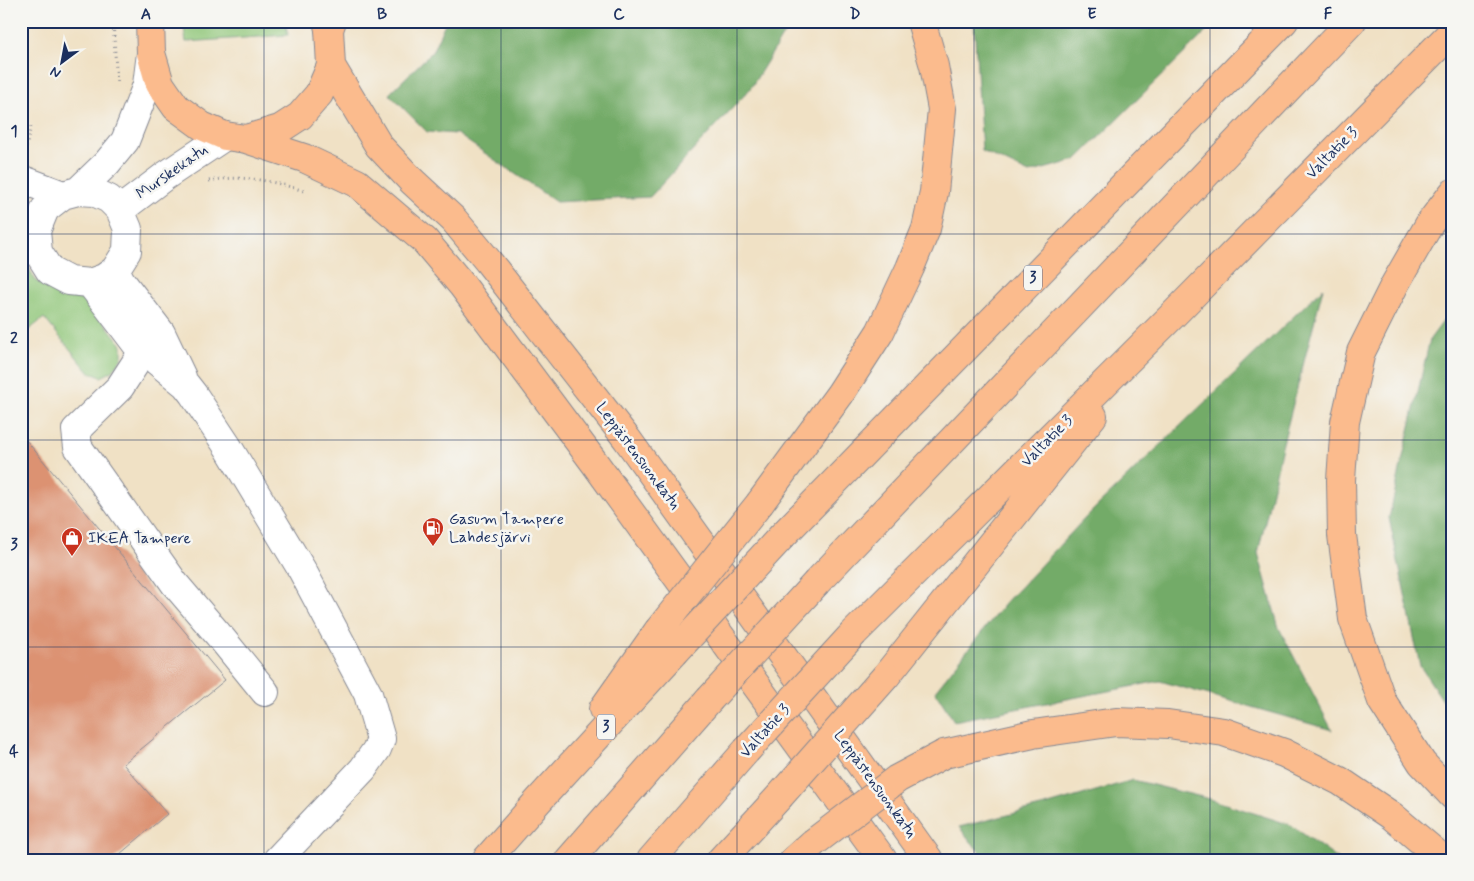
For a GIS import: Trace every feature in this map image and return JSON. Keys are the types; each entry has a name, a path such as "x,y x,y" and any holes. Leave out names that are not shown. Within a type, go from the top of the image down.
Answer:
{"main road":[{"path":"150,21 151,53 160,84 176,107 202,126 304,158 357,183 425,241 462,285 565,424 883,860"},
{"path":"539,800 658,632 760,503 840,394 880,332 926,229 934,192 942,109 934,66 921,21"},
{"name":"3","path":"486,860 783,535 1284,21"},
{"path":"569,860 709,700 817,582 1352,21"},
{"path":"236,137 280,129 300,116 319,94 331,66 329,24"},
{"name":"Valtatie 3","path":"651,860 854,632 1173,315 1453,31"},
{"name":"Leppästensuonkatu","path":"331,66 379,146 412,181 454,220 627,439 929,860"},
{"path":"1453,193 1430,222 1399,276 1361,352 1345,422 1341,480 1342,535 1354,619 1382,701 1422,763 1453,796"},
{"path":"721,860 886,676 1173,315"},
{"path":"804,851 897,779 944,754 1033,734 1116,722 1168,724 1224,732 1284,753 1340,781 1392,816 1444,860"}],"street":[{"path":"22,170 70,193 94,192 108,198 120,210 128,229 127,251 116,270 104,278 90,283 69,281 50,271 38,252 29,226 45,209 70,193 107,163 125,141 147,85 151,53"},
{"name":"Murskekatu","path":"120,210 165,176 236,137"},
{"path":"116,270 121,281 161,334 186,385 228,447 302,570 368,694 381,740 363,769 277,860"},
{"path":"90,283 137,345 186,385"},
{"path":"144,350 120,387 76,430 78,447 175,584 265,692"}],"path":[{"path":"113,21 117,89"},
{"path":"22,170 30,126"},
{"path":"201,182 221,178 251,178 280,183 309,192"}],"green space":[{"path":"183,21 285,21 288,35 186,42"},
{"path":"446,21 792,21 750,89 650,197 556,202 457,134 427,132 389,94 432,52"},
{"path":"974,21 1217,21 1076,160 1029,173 982,151"},
{"path":"21,255 36,281 55,293 87,301 122,345 122,358 113,371 101,377 89,372 44,318 25,333 21,328"},
{"path":"1323,288 1282,447 1258,553 1279,628 1332,730 1160,681 954,721 935,691 1005,603 1089,514"},
{"path":"1453,308 1453,716 1420,666 1389,518 1430,339"},
{"path":"1133,780 1210,799 1291,825 1339,860 986,860 959,827 1045,806"}],"building":[{"name":"IKEA Tampere","path":"21,434 225,680 123,764 167,814 113,860 21,860"}],"place":[{"name":"Gasum Tampere Lahdesjärvi","path":"433,547"},
{"name":"IKEA Tampere","path":"72,557"}]}
